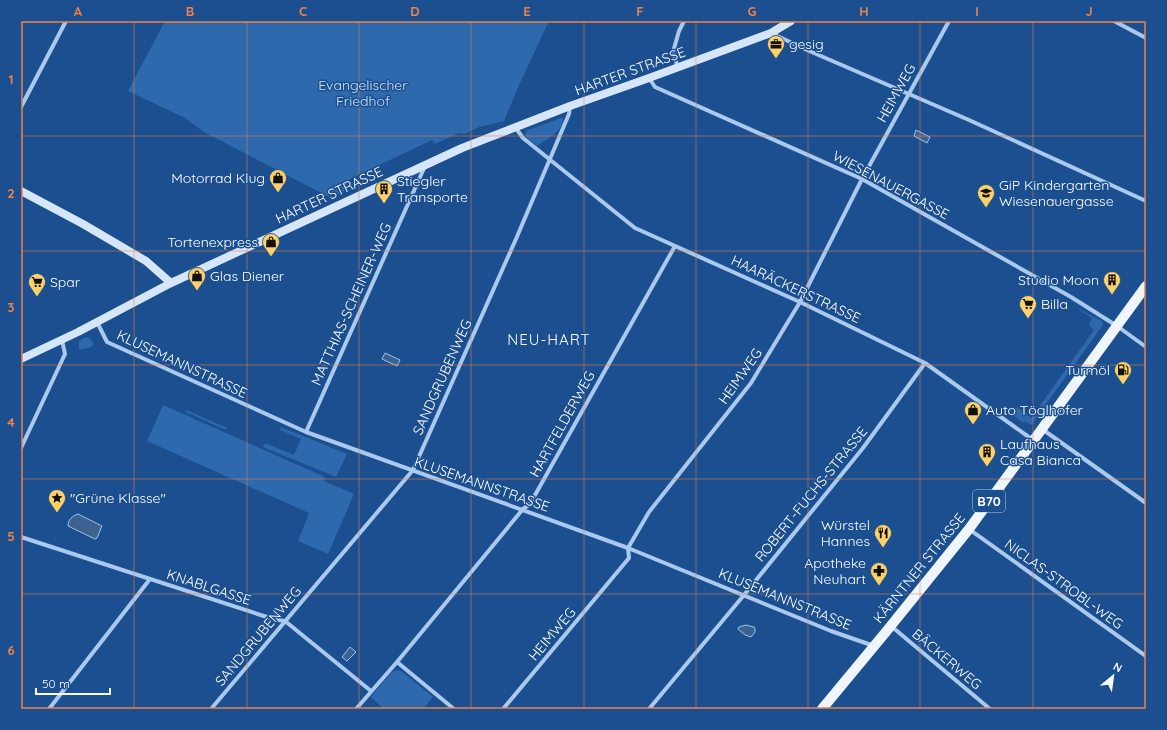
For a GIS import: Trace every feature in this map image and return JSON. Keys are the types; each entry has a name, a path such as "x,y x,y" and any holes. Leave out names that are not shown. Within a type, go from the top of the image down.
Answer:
{"main road":[{"name":"HARTER STRASSE","path":"21,359 62,340 171,283 426,164 515,127 678,68 771,32 791,21"},
{"path":"21,191 83,224 146,261 171,283"},
{"name":"KÄRNTNER STRASSE","path":"822,709 969,529 1146,286"}],"street":[{"path":"21,107 66,21"},
{"path":"678,68 673,52 679,30 684,21"},
{"name":"HEIMWEG","path":"503,709 629,558 628,548 649,512 751,383 800,302 862,179 949,21"},
{"path":"1114,21 1146,38"},
{"path":"771,32 807,50 909,93 1146,201"},
{"name":"WIESENAUERGASSE","path":"649,78 652,84 656,87 862,179 1071,297 1118,326 1146,347"},
{"path":"549,159 570,112 570,106"},
{"name":"HAARÄCKERSTRASSE","path":"515,127 523,138 635,228 800,302 925,363 1034,440"},
{"name":"SANDGRUBENWEG","path":"211,709 413,470 516,239 549,159"},
{"name":"MATTHIAS-SCHEINER-WEG","path":"306,432 426,164"},
{"name":"HARTFELDERWEG","path":"356,709 397,662 523,509 530,504 675,246"},
{"name":"KLUSEMANNSTRASSE","path":"97,322 107,342 306,432 628,548 831,631 874,646"},
{"path":"21,448 65,354 62,340"},
{"name":"ROBERT-FUCHS-STRASSE","path":"649,709 863,448 925,363"},
{"path":"1042,428 1146,503"},
{"name":"NICLAS-STROBL-WEG","path":"969,529 1146,656"},
{"name":"KNABLGASSE","path":"21,537 273,619 285,620 371,691"},
{"path":"49,709 150,579"},
{"name":"BÄCKERWEG","path":"890,626 990,709"},
{"path":"397,662 454,709"}],"green space":[{"name":"Evangelischer Friedhof","path":"165,21 549,21 504,121 479,127 465,134 459,133 435,144 432,140 350,179 343,193 329,197 204,132 185,118 128,91"},
{"path":"563,118 562,123 557,131 550,138 537,146 525,136 528,130"},
{"path":"1078,309 1102,321 1103,325 1031,425 1025,421 1023,423 1014,416 1013,412 1017,407 1031,418 1094,330 1089,325 1092,318"},
{"path":"85,337 90,338 94,344 91,347 79,350 79,341"},
{"path":"163,405 325,477 324,481 354,494 328,554 298,541 309,513 147,441"},
{"path":"186,410 227,428 226,430 186,412"},
{"path":"281,427 347,454 336,477 263,447 265,443 294,455 301,439 280,430"},
{"path":"397,670 401,671 433,697 423,709 384,709 371,697 392,672"}],"shaded area":[{"path":"916,130 930,137 927,143 914,136"},
{"path":"385,353 400,360 397,366 382,359"},
{"path":"78,514 102,526 97,538 95,539 68,526 71,518"},
{"path":"746,625 754,627 755,629 755,632 751,637 745,635 738,629 739,627"},
{"path":"350,647 356,652 347,661 342,657"}],"place":[{"name":"gesig","path":"776,59"},
{"name":"Motorrad Klug","path":"278,193"},
{"name":"Stiegler Transporte","path":"384,204"},
{"name":"GiP Kindergarten Wiesenauergasse","path":"986,208"},
{"name":"Tortenexpress","path":"271,257"},
{"name":"Glas Diener","path":"197,291"},
{"name":"Studio Moon","path":"1112,295"},
{"name":"Spar","path":"37,297"},
{"name":"Billa","path":"1028,319"},
{"name":"Turmöl","path":"1123,385"},
{"name":"Auto Töglhofer","path":"973,425"},
{"name":"Laufhaus Casa Bianca","path":"987,467"},
{"name":"\"Grüne Klasse\"","path":"57,513"},
{"name":"Würstel Hannes","path":"883,548"},
{"name":"Apotheke Neuhart","path":"879,586"}],"district":[{"name":"NEU-HART","path":"549,339"}]}
